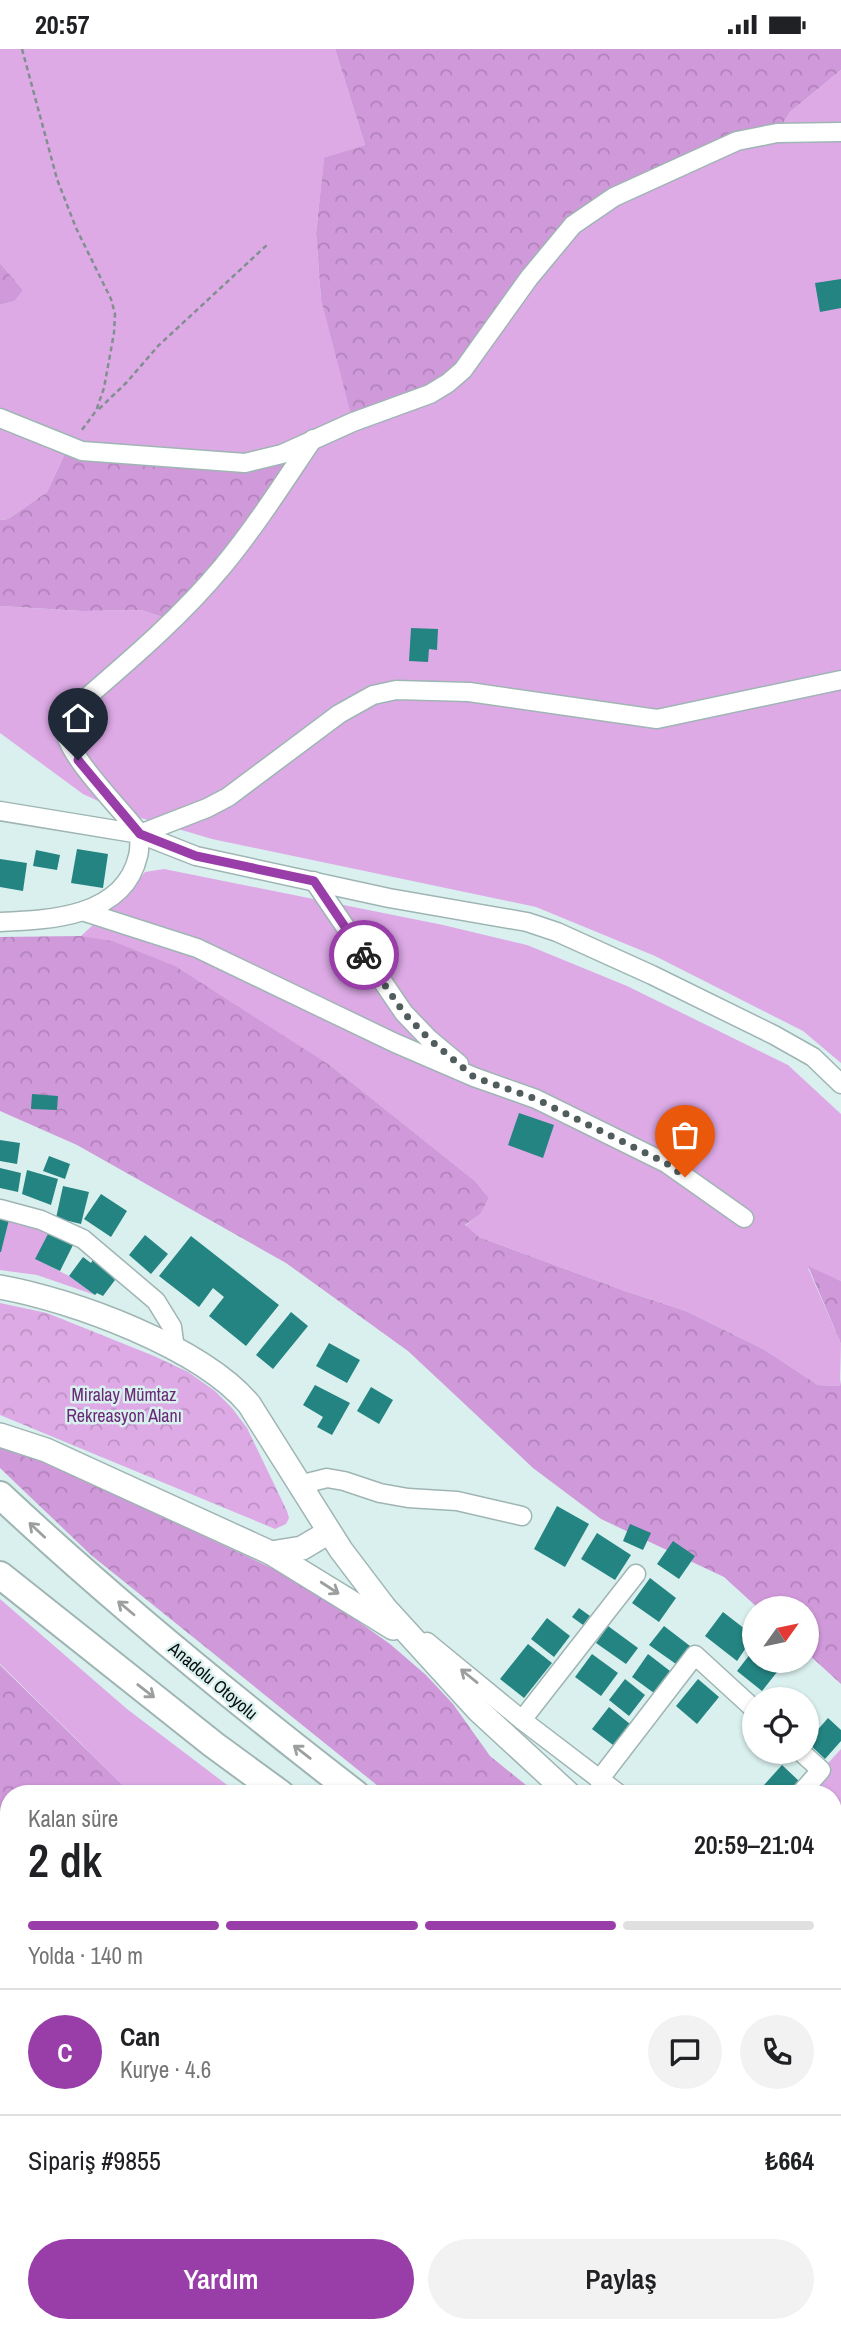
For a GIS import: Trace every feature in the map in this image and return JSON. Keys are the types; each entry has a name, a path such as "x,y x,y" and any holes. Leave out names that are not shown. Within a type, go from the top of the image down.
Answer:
{"highway":[{"name":"Anadolu Otoyolu","path":"0,1495 74,1565 238,1702 344,1785"},
{"path":"0,1575 214,1745 269,1785"}],"main road":[{"path":"0,1287 64,1303 175,1349 217,1374 242,1395 329,1532 385,1608 478,1710 559,1785"},
{"path":"0,1435 46,1450 271,1553 413,1640"},
{"path":"271,1553 302,1548 329,1532"}],"street":[{"path":"0,418 72,448 106,453 245,463 282,454 353,422 430,394 448,383 463,370 529,278 573,225 614,197 737,141 777,133 841,132"},
{"path":"0,922 85,912 111,897 131,874 138,856 140,834 78,760 66,737 65,726 70,714 172,620 221,568 265,512 313,439"},
{"path":"140,834 228,797 339,714 359,701 383,692 439,689 657,719 841,680"},
{"path":"0,811 140,834 196,856 388,898 527,922 557,932 652,975 774,1035 813,1058 841,1084"},
{"path":"314,881 404,1013 429,1039 474,1077"},
{"path":"85,912 197,948 395,1044 536,1099 666,1163 744,1218"},
{"path":"0,1209 41,1220 83,1239 156,1301 172,1327 175,1349"},
{"path":"299,1485 327,1478 336,1479 380,1493 457,1501 522,1516"},
{"path":"522,1720 636,1574"},
{"path":"385,1608 606,1785"},
{"path":"599,1780 695,1655 742,1698"},
{"path":"808,1785 821,1770 815,1764"}],"path":[{"path":"22,49 57,180 76,228 111,299 115,314 104,388 96,411"},
{"path":"72,448 81,430 96,411 127,382 158,346 268,244"}],"green space":[{"path":"0,49 335,49 365,145 324,159 316,233 321,299 593,211 777,133 790,112 841,70 841,1063 803,1031 655,956 536,907 212,839 124,813 83,794 0,733 0,606 82,611 141,610 172,620 262,460 68,447 47,492 8,519 0,520 0,305 15,301 23,290 0,263"},
{"path":"335,49 841,49 841,70 790,112 777,133 593,210 463,370 353,422 321,299 316,233 324,158 365,145"},
{"path":"0,263 23,290 15,301 0,305"},
{"path":"313,439 172,620 141,610 82,611 0,606 0,520 8,519 47,492 68,447 227,463"},
{"path":"164,869 443,925 527,945 627,986 788,1065 841,1114 841,1281 808,1268 841,1344 840,1386 818,1385 765,1350 686,1311 479,1237 465,1226 480,1213 489,1198 475,1181 331,1066 81,936 130,891 145,872"},
{"path":"81,936 112,941 175,966 331,1066 475,1181 489,1198 480,1214 465,1225 479,1237 686,1311 765,1350 818,1385 840,1386 841,1379 841,1684 819,1664 819,1596 745,1596 724,1577 601,1519 533,1468 408,1351 286,1263 77,1145 0,1111 0,937"},
{"path":"9,1220 50,1230 36,1259 69,1276 95,1295 37,1275 0,1270 0,1248"},
{"path":"808,1266 841,1281 841,1344"},
{"name":"Miralay Mümtaz Rekreasyon Alanı","path":"0,1303 47,1313 154,1356 188,1372 215,1391 247,1428 287,1511 289,1518 286,1524 275,1529 0,1415"},
{"path":"0,1443 16,1447 286,1575 390,1644 426,1675 453,1704 490,1756 526,1785 377,1785 91,1555 0,1468"},
{"path":"0,1599 127,1709 227,1785 123,1785 0,1664"},
{"path":"0,1665 123,1785 0,1785"},
{"path":"841,1749 841,1785 808,1785"}],"building":[{"path":"841,279 841,308 820,312 815,283"},
{"path":"411,628 438,629 437,650 429,649 428,662 409,661"},
{"path":"77,849 108,854 103,888 71,883"},
{"path":"36,850 60,855 57,870 33,866"},
{"path":"0,859 27,863 23,891 0,887"},
{"path":"32,1094 58,1096 57,1110 31,1109"},
{"path":"519,1113 554,1125 543,1158 508,1145"},
{"path":"0,1140 20,1143 17,1164 0,1161"},
{"path":"49,1156 70,1164 65,1179 43,1171"},
{"path":"0,1168 21,1173 18,1192 0,1188"},
{"path":"27,1170 58,1179 51,1205 22,1194"},
{"path":"63,1186 89,1192 81,1224 56,1218"},
{"path":"101,1194 127,1211 111,1237 84,1219"},
{"path":"0,1218 9,1220 1,1252 0,1252"},
{"path":"50,1230 74,1243 60,1271 35,1259"},
{"path":"145,1235 168,1254 151,1274 129,1255"},
{"path":"191,1236 279,1305 246,1346 209,1316 224,1297 213,1288 199,1307 159,1276"},
{"path":"83,1257 91,1263 94,1258 115,1280 103,1296 97,1293 95,1295 69,1276"},
{"path":"291,1312 308,1326 273,1369 256,1355"},
{"path":"329,1343 360,1360 347,1383 316,1366"},
{"path":"315,1385 350,1403 332,1435 317,1427 323,1417 303,1405"},
{"path":"371,1387 393,1400 379,1424 357,1411"},
{"path":"557,1506 589,1524 565,1567 534,1549"},
{"path":"630,1524 651,1533 643,1550 623,1541"},
{"path":"597,1533 631,1555 615,1580 581,1559"},
{"path":"673,1541 695,1556 679,1579 657,1564"},
{"path":"650,1578 676,1598 659,1622 632,1603"},
{"path":"579,1608 590,1616 583,1625 572,1617"},
{"path":"723,1612 742,1627 742,1654 737,1661 705,1636"},
{"path":"547,1618 570,1636 554,1657 531,1639"},
{"path":"608,1626 638,1648 626,1664 596,1643"},
{"path":"664,1626 690,1646 676,1664 649,1645"},
{"path":"528,1644 552,1663 524,1698 500,1679"},
{"path":"592,1654 618,1673 601,1696 575,1677"},
{"path":"648,1654 670,1671 654,1693 632,1677"},
{"path":"742,1665 742,1673 776,1673 765,1687 757,1687 737,1671"},
{"path":"625,1679 645,1695 629,1716 609,1700"},
{"path":"698,1679 719,1697 697,1724 676,1706"},
{"path":"609,1707 630,1724 613,1745 592,1729"},
{"path":"828,1718 841,1730 841,1741 825,1759 819,1753 819,1728"},
{"path":"782,1765 799,1781 795,1785 764,1785"}],"way so far":[{"path":"364,955 404,1013 429,1039 474,1077 536,1099 666,1163 685,1177"}],"route":[{"path":"78,760 140,834 196,856 314,881 364,955"}]}
